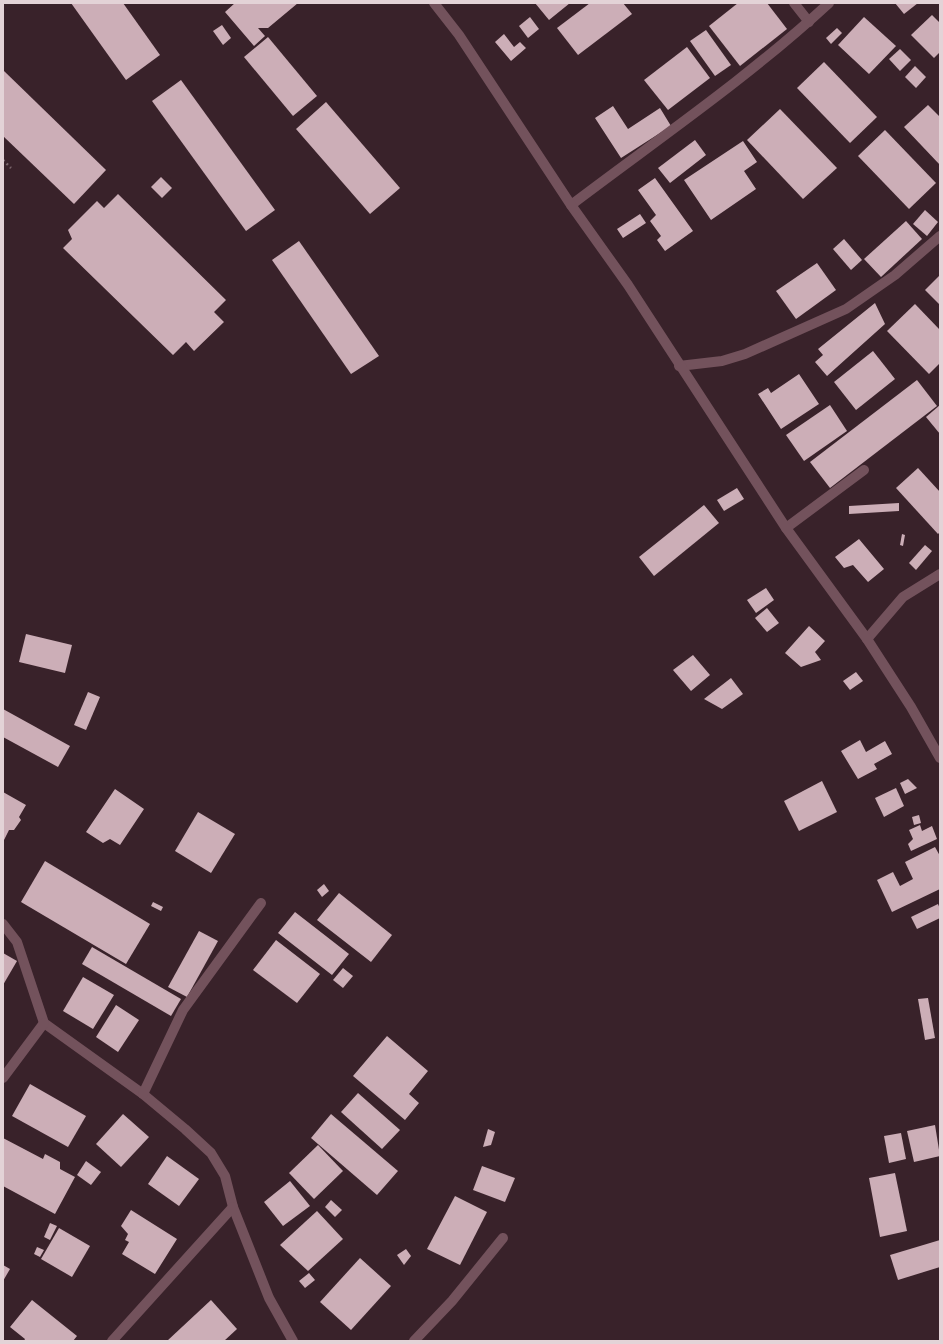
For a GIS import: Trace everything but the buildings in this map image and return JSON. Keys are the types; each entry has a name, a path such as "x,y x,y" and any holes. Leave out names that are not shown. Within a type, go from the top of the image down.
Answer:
{"street":[{"path":"434,3 459,35 571,205 628,285 679,366 786,528 867,638 911,707 940,758"},
{"path":"794,3 809,22"},
{"path":"571,205 716,97 809,22 829,3"},
{"path":"679,366 722,361 745,354 846,309 895,275 940,236"},
{"path":"786,528 864,470"},
{"path":"867,638 903,597 940,574"},
{"path":"143,1094 183,1010 261,903"},
{"path":"3,924 17,942 44,1023 143,1094 211,1153 225,1176 233,1207 269,1298 293,1341"},
{"path":"3,1078 44,1023"},
{"path":"112,1341 233,1207"},
{"path":"414,1341 452,1301 503,1238"}],"path":[{"path":"3,160 12,168"}]}
